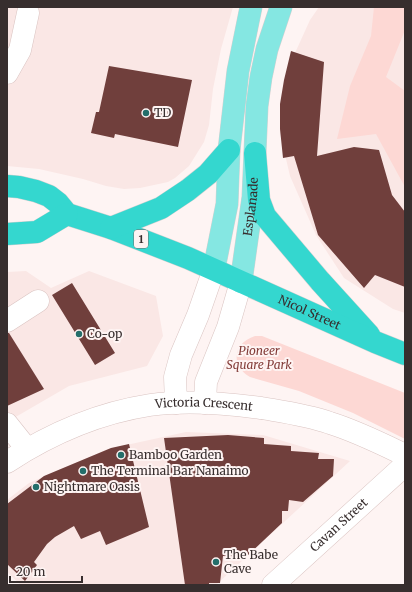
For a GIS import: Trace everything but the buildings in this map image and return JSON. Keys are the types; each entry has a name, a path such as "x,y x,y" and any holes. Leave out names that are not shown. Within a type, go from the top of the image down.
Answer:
{"highway":[{"path":"111,228 166,205 208,174 229,150"},
{"path":"255,153 259,200 265,216 320,281 375,342"},
{"name":"1","path":"7,186 36,191 49,196 58,203 67,214 111,228 214,269"},
{"path":"7,234 37,232 67,214"},
{"name":"Nicol Street","path":"214,269 375,342 405,354"}],"main road":[{"name":"Esplanade","path":"214,269 227,204 229,150 238,70 251,7"},
{"name":"Esplanade","path":"241,282 253,197 257,106 261,77 267,49 281,7"}],"street":[{"path":"7,73 20,50 28,13"},
{"name":"Esplanade","path":"176,403 175,377 181,355 198,315 214,269"},
{"name":"Esplanade","path":"205,403 206,382 228,327 241,282"},
{"path":"7,321 38,301"},
{"name":"Victoria Crescent","path":"7,462 46,438 99,417 149,405 176,403 238,405 292,413 329,423 374,440 405,455"},
{"path":"7,424 27,449"},
{"name":"Cavan Street","path":"273,585 405,465"}],"shaded area":[{"path":"7,7 233,7 221,49 213,89 209,125 204,142 189,166 168,182 140,188 124,189 106,186 39,169 7,166"},
{"path":"319,7 405,7 405,313 393,309 344,278 316,235 290,176 280,133 290,64 310,20"},
{"path":"26,271 51,288 89,271 156,296 163,336 147,366 69,386 7,422 7,272"},
{"path":"186,432 263,435 350,461 216,585 21,585 7,572 7,500 29,483 108,449"}],"green space":[{"path":"374,7 405,7 405,30 386,77 405,91 405,187 376,134 337,139 350,86 371,36"},
{"name":"Pioneer Square Park","path":"255,336 262,336 405,393 405,439 353,413 299,391 250,377 239,367 237,355 238,349 242,344"}],"place":[{"name":"TD","path":"146,113"},
{"name":"Co-op","path":"79,334"},
{"name":"Bamboo Garden","path":"121,455"},
{"name":"The Terminal Bar Nanaimo","path":"83,471"},
{"name":"Nightmare Oasis","path":"36,487"},
{"name":"The Babe Cave","path":"216,562"}]}
